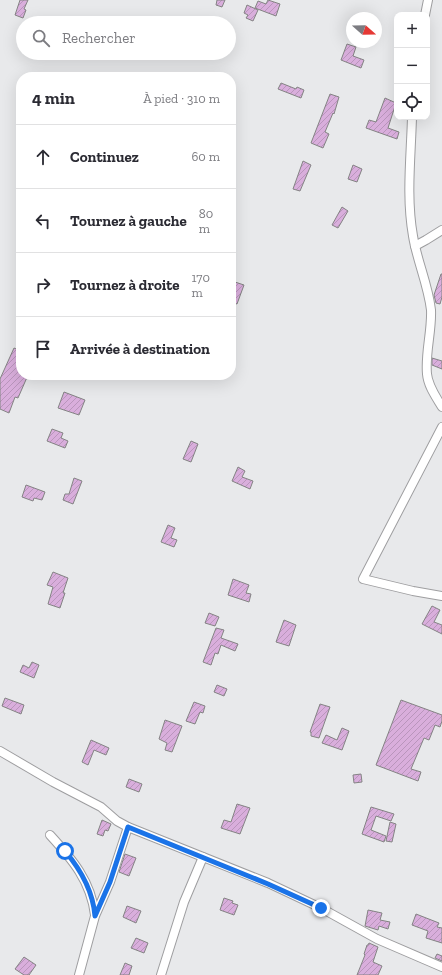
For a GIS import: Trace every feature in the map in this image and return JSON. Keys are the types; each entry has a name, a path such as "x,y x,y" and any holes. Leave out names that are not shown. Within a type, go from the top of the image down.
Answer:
{"street":[{"path":"426,12 428,0"},
{"path":"412,120 410,191 413,235 427,284 431,311 427,375 432,391 442,407"},
{"path":"415,246 442,230"},
{"path":"442,428 363,579 413,591 442,596"},
{"path":"0,751 53,782 101,807 117,821 128,827 275,886 321,908 377,939 442,968"},
{"path":"80,975 95,916 110,882 128,827"},
{"path":"50,835 76,865 91,895 95,916"},
{"path":"161,975 184,902 203,857"}],"building":[{"path":"20,0 28,0 24,9 26,10 24,16 15,15"},
{"path":"217,0 225,0 222,7 216,5"},
{"path":"268,0 280,4 276,16 255,8 258,1 266,4"},
{"path":"247,5 258,10 253,21 246,18 248,15 244,13"},
{"path":"346,47 346,48 356,48 353,56 364,60 361,68 341,60"},
{"path":"281,83 296,89 297,87 304,90 301,98 278,89"},
{"path":"330,94 339,97 334,114 333,113 325,132 329,134 323,148 311,143"},
{"path":"385,98 394,102 394,109 388,128 399,132 397,139 366,128 369,120 376,122"},
{"path":"303,161 311,165 300,191 293,189"},
{"path":"353,165 362,169 357,182 348,179"},
{"path":"342,207 348,211 338,228 332,225"},
{"path":"441,274 442,297 440,304 436,303 434,295"},
{"path":"236,282 244,285 236,304"},
{"path":"14,348 16,349 16,380 26,380 18,398 15,397 9,413 0,409 0,379"},
{"path":"432,358 442,361 442,369 432,365"},
{"path":"64,392 85,400 79,415 58,408"},
{"path":"52,429 63,433 61,438 68,441 65,448 47,441"},
{"path":"191,441 198,444 191,462 183,459"},
{"path":"238,467 245,471 242,477 253,481 250,489 232,481"},
{"path":"74,478 82,481 73,504 63,500 65,494 69,494"},
{"path":"26,485 45,492 42,500 34,498 33,501 22,497"},
{"path":"168,525 175,528 171,538 177,540 174,547 161,542"},
{"path":"53,572 68,578 60,608 48,604 53,587 47,585"},
{"path":"233,579 249,585 246,593 251,594 249,602 228,595"},
{"path":"432,606 440,610 434,622 442,625 442,634 422,624"},
{"path":"209,613 219,617 215,626 205,623"},
{"path":"284,620 296,625 289,646 276,642"},
{"path":"216,628 224,630 221,638 238,644 235,651 221,645 218,654 215,653 211,665 203,662"},
{"path":"32,662 39,665 34,678 20,672 23,665 29,668"},
{"path":"217,685 227,689 224,696 214,692"},
{"path":"5,698 24,705 21,714 2,706"},
{"path":"401,700 442,715 440,727 435,725 429,740 424,738 411,769 421,772 418,781 376,765"},
{"path":"194,702 205,706 203,713 200,712 195,724 186,721"},
{"path":"320,704 330,707 319,738 311,736 310,732"},
{"path":"165,720 182,726 172,752 165,750 167,743 159,739"},
{"path":"342,728 349,731 342,750 322,743 326,735 337,740"},
{"path":"91,740 109,748 106,755 94,750 88,765 82,762"},
{"path":"361,774 362,782 354,783 353,775"},
{"path":"129,779 142,784 139,792 126,787"},
{"path":"237,804 250,808 240,834 221,828 224,820 231,822"},
{"path":"371,807 394,814 391,821 376,816 371,830 386,836 384,842 362,834"},
{"path":"102,820 111,824 108,831 105,830 103,836 97,834"},
{"path":"390,822 396,824 392,842 386,841"},
{"path":"125,854 136,858 129,876 119,872"},
{"path":"224,898 233,901 232,903 238,905 234,915 220,910"},
{"path":"127,906 141,911 136,923 123,917"},
{"path":"368,910 382,913 380,920 390,922 388,929 379,926 378,930 365,926"},
{"path":"416,914 439,923 437,927 442,928 442,943 426,938 428,931 412,925"},
{"path":"136,938 148,943 144,953 131,948"},
{"path":"369,943 378,947 373,962 382,966 378,975 357,975 365,955 367,945"},
{"path":"437,954 442,956 442,961 435,958"},
{"path":"24,957 36,965 29,975 24,975 15,969"},
{"path":"125,963 132,966 129,975 120,975"}],"route":[{"path":"65,851 76,865 87,886 94,905 95,916 110,882 128,827 268,884 321,908"}]}
